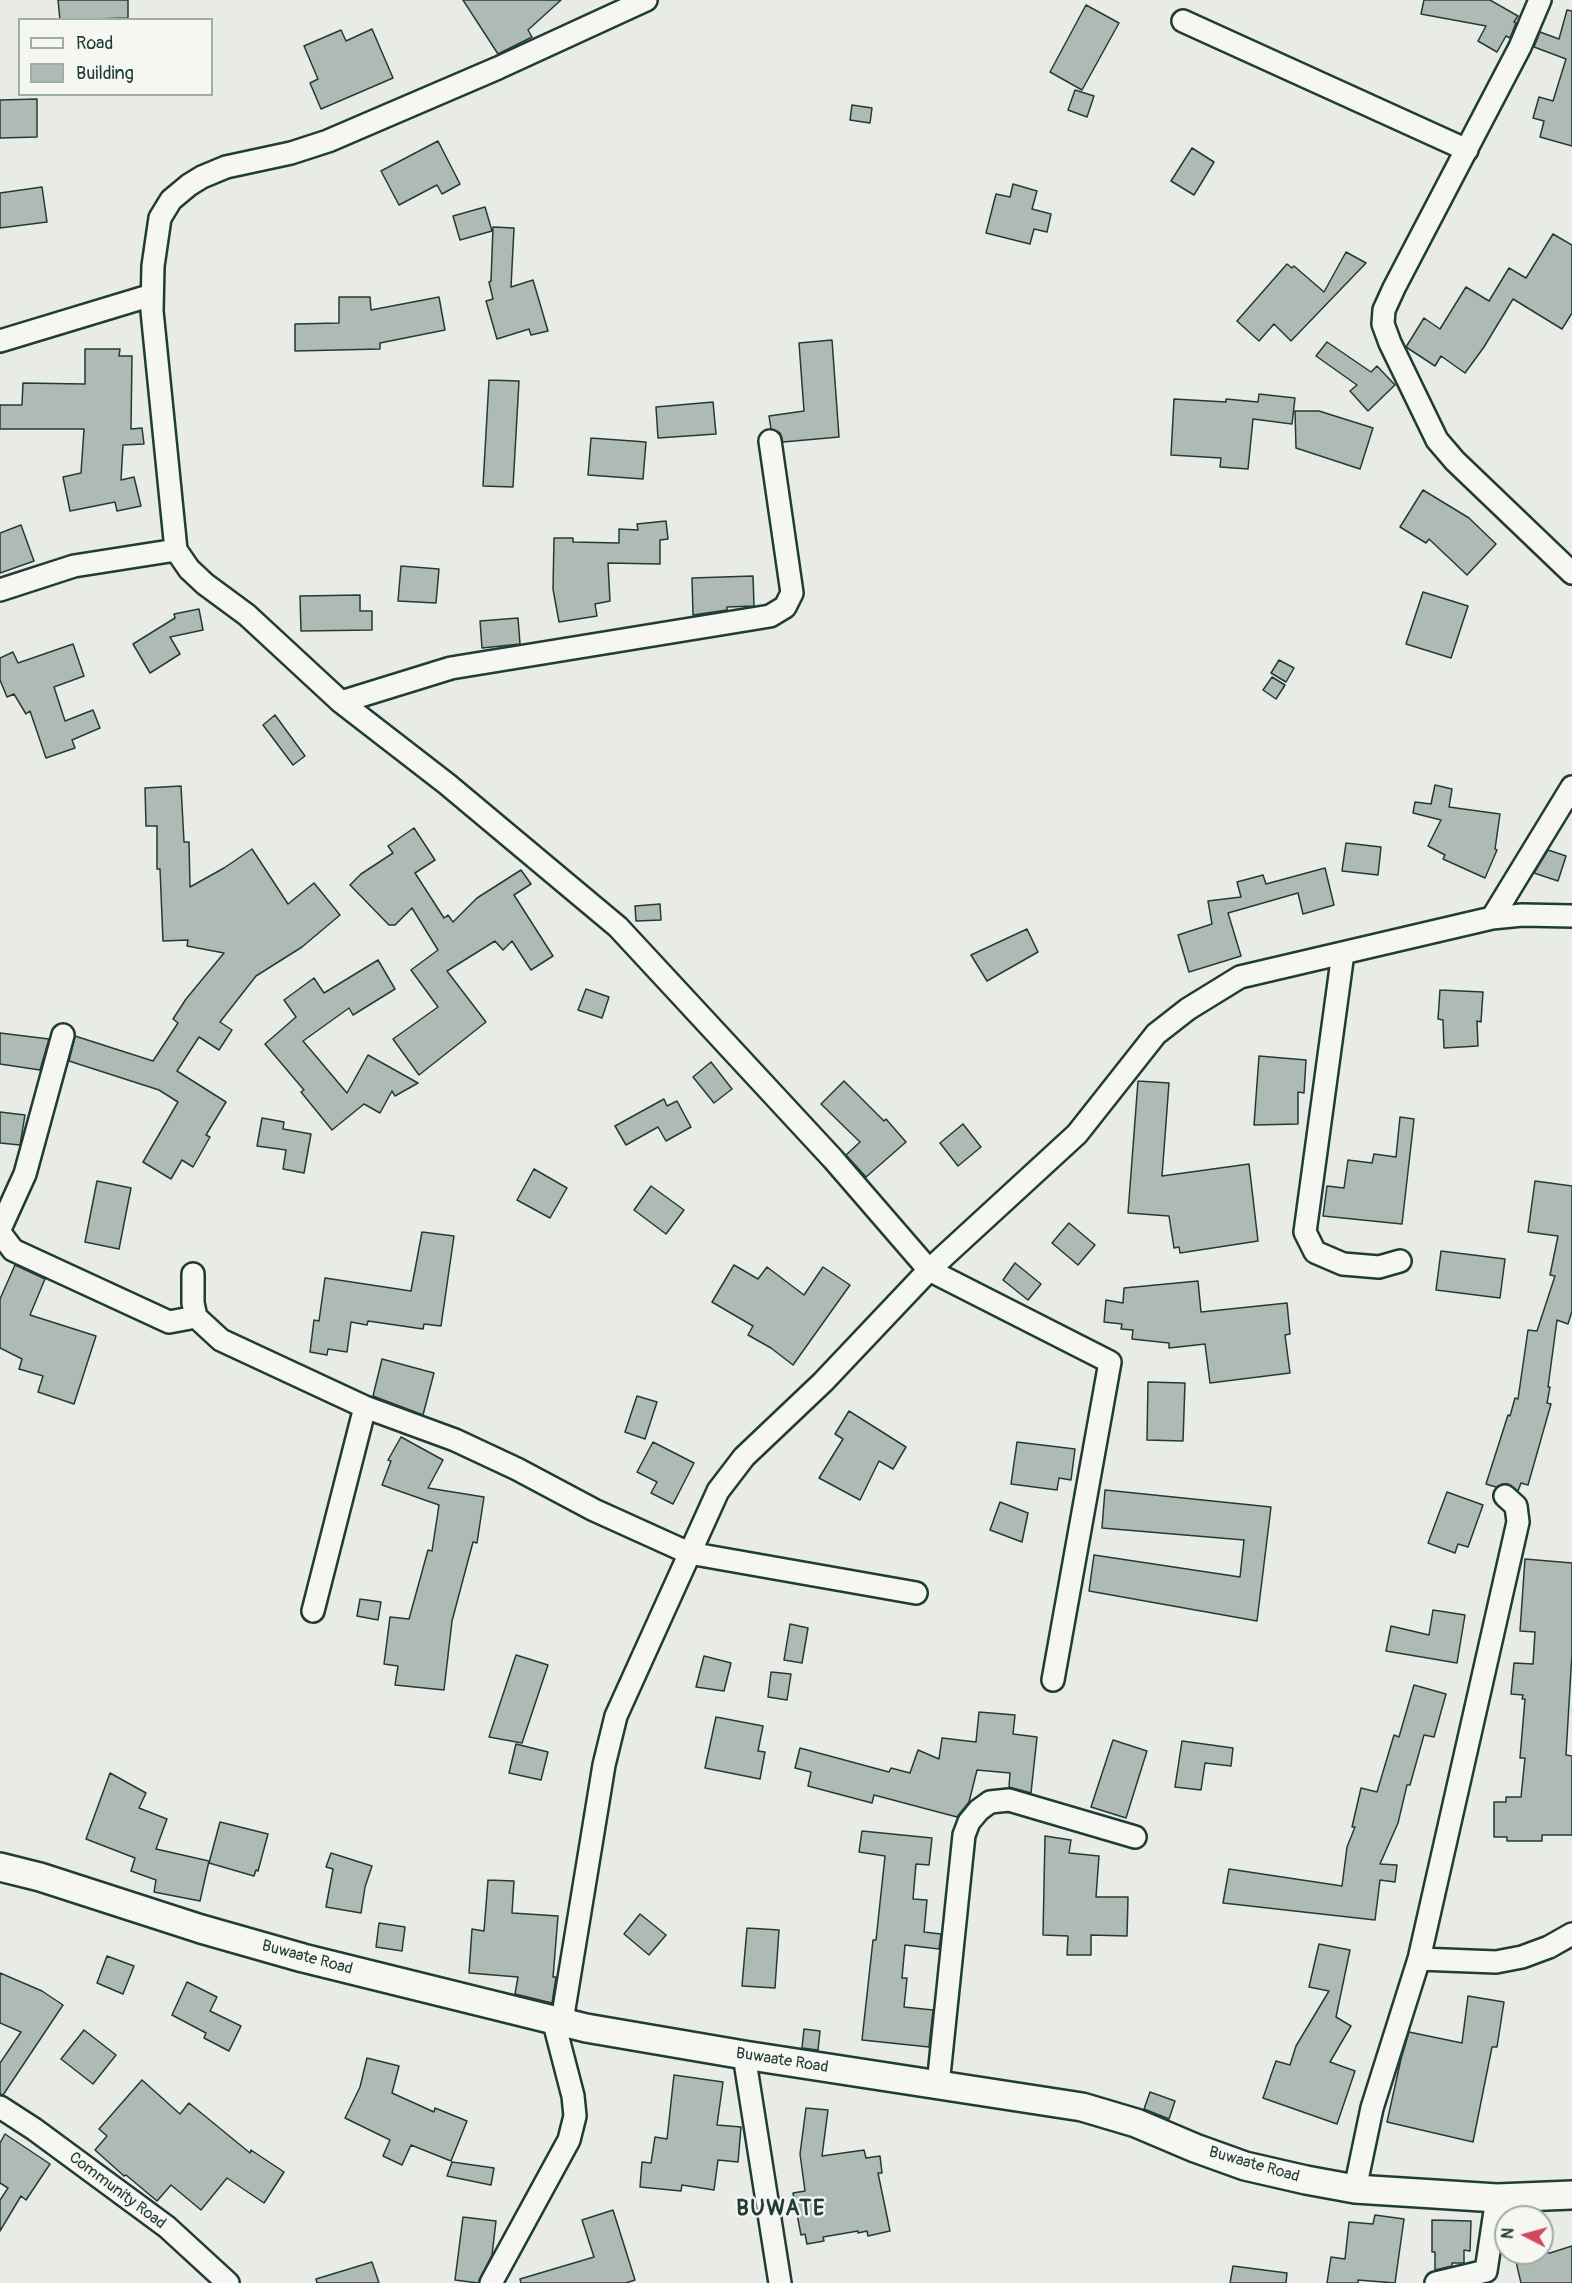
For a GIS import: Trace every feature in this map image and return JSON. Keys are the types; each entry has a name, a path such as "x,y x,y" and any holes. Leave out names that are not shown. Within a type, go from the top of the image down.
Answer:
{"street":[{"path":"646,0 498,68 328,141 291,153 226,167 189,185 171,200 160,218 153,266 152,295 162,430 176,550 189,569 205,584 248,615 340,702 447,784 618,927 833,1160 929,1270 1110,1362 1053,1680"},
{"path":"1540,0 1520,47 1394,288 1384,310 1383,324 1437,440 1455,461 1572,573"},
{"path":"1183,21 1467,150"},
{"path":"0,341 152,295"},
{"path":"340,702 451,668 770,616 785,607 792,593 770,441"},
{"path":"0,590 74,566 176,550"},
{"path":"1492,918 1572,787"},
{"path":"491,2283 569,2140 575,2116 558,2020 604,1765 616,1716 718,1491 744,1457 823,1382 929,1270 1077,1134 1156,1034 1188,1009 1240,977 1492,918 1522,915 1572,916"},
{"path":"1343,953 1305,1232 1315,1252 1343,1264 1379,1267 1400,1261"},
{"path":"63,1035 25,1174 0,1231 14,1250 170,1322 196,1317"},
{"path":"193,1274 193,1303 196,1317 221,1340 365,1407 456,1440 594,1510 689,1553 916,1593"},
{"path":"314,1611 365,1407"},
{"path":"1355,2188 1372,2108 1419,1959 1518,1522 1516,1506 1505,1496"},
{"path":"938,2085 964,1835 969,1822 990,1802 1009,1800 1135,1837"},
{"name":"Buwaate Road","path":"0,1867 40,1877 201,1929 303,1958 586,2028 744,2055 1082,2107 1136,2123 1245,2166 1355,2188 1497,2198 1572,2195"},
{"path":"1419,1959 1496,1962 1522,1958 1572,1934"},
{"path":"744,2055 780,2283"},
{"name":"Community Road","path":"0,2107 34,2129 167,2227 228,2283"},
{"path":"1436,2283 1486,2271 1497,2198"}],"building":[{"path":"58,0 128,0 128,18 60,18"},
{"path":"463,0 561,0 528,30 532,37 498,54"},
{"path":"1424,0 1490,0 1518,16 1510,38 1506,36 1497,52 1478,41 1486,26 1421,14"},
{"path":"1086,5 1119,23 1082,90 1050,72"},
{"path":"1567,10 1572,11 1572,146 1540,137 1544,121 1533,118 1539,97 1553,101 1566,59 1534,47 1540,32 1559,39"},
{"path":"372,29 393,78 321,109 310,83 318,79 304,46 341,30 346,41"},
{"path":"1075,90 1094,96 1087,117 1068,110"},
{"path":"37,99 37,137 0,138 0,100"},
{"path":"852,105 872,108 870,123 850,120"},
{"path":"438,141 460,184 442,194 437,185 399,205 381,171"},
{"path":"1192,148 1214,162 1194,195 1171,181"},
{"path":"1013,184 1037,191 1032,209 1051,214 1047,232 1034,229 1030,244 986,233 996,194 1010,197"},
{"path":"42,187 47,222 0,228 0,193"},
{"path":"485,207 492,231 460,240 453,216"},
{"path":"493,227 514,228 511,287 533,280 548,331 531,335 529,329 497,339 486,301 493,299 489,282 491,281"},
{"path":"1553,234 1572,245 1572,313 1562,329 1513,299 1465,373 1441,356 1435,366 1406,347 1424,318 1440,329 1466,287 1489,301 1509,268 1526,278"},
{"path":"1346,252 1366,263 1291,341 1274,324 1259,341 1237,321 1287,264 1292,268 1294,266 1324,292"},
{"path":"339,297 370,297 371,310 439,297 445,330 380,343 380,349 295,351 295,324 339,323"},
{"path":"832,340 839,437 783,442 780,433 771,429 769,416 804,411 799,343"},
{"path":"1327,342 1371,372 1377,366 1395,385 1368,411 1350,391 1357,385 1316,356"},
{"path":"85,349 120,349 119,356 132,356 131,429 142,428 144,444 123,445 121,480 134,477 141,506 117,511 115,502 70,511 63,477 81,473 84,429 0,429 0,405 22,405 23,383 85,384"},
{"path":"489,380 519,381 513,487 483,486"},
{"path":"1259,394 1295,398 1292,424 1253,419 1248,469 1220,467 1221,458 1171,455 1174,399 1226,402 1226,399 1258,402"},
{"path":"713,402 716,434 658,438 656,407"},
{"path":"1295,411 1319,411 1373,428 1360,469 1296,448"},
{"path":"591,438 646,442 643,479 588,475"},
{"path":"1423,490 1469,518 1496,544 1467,575 1429,539 1426,543 1400,527"},
{"path":"666,521 668,539 660,540 660,564 608,563 610,601 595,604 597,616 559,622 553,589 554,538 573,538 573,542 619,543 619,529 638,530 637,524"},
{"path":"21,525 34,561 0,573 0,533"},
{"path":"401,566 439,569 436,603 398,601"},
{"path":"753,576 754,606 727,607 727,610 693,615 692,578"},
{"path":"1423,592 1468,606 1451,658 1406,644"},
{"path":"360,595 360,611 372,611 372,630 301,631 300,596"},
{"path":"199,609 203,630 170,637 180,654 150,673 133,644 175,618 174,614"},
{"path":"518,618 520,644 482,648 480,621"},
{"path":"73,644 84,676 54,687 65,721 93,710 100,728 72,740 75,748 46,758 30,711 26,714 14,694 7,697 0,680 0,658 13,652 18,663"},
{"path":"1279,660 1294,668 1286,682 1271,673"},
{"path":"1272,677 1285,685 1276,699 1263,690"},
{"path":"275,715 305,756 293,765 263,725"},
{"path":"1435,785 1452,789 1449,807 1500,814 1495,849 1497,850 1485,878 1443,859 1445,855 1428,846 1441,820 1413,813 1415,802 1431,804"},
{"path":"181,786 184,842 189,842 190,887 252,849 288,904 314,883 340,915 302,947 256,976 220,1022 232,1030 219,1050 199,1037 177,1071 226,1102 206,1135 210,1137 193,1167 182,1160 171,1179 143,1162 178,1102 159,1090 69,1061 75,1036 153,1061 178,1023 173,1019 186,999 224,953 187,946 188,940 163,941 160,869 157,869 157,826 146,826 145,788"},
{"path":"414,828 435,860 415,873 444,918 448,915 453,922 477,898 521,870 531,884 514,895 553,956 531,970 512,941 503,950 495,941 447,971 486,1022 419,1075 393,1039 438,1007 411,970 438,950 412,908 395,925 389,925 350,885 361,874 393,853 388,846"},
{"path":"1346,843 1381,847 1378,875 1342,871"},
{"path":"1548,850 1566,856 1558,881 1534,873"},
{"path":"1325,868 1334,905 1303,914 1298,893 1228,913 1241,956 1189,972 1178,935 1212,924 1208,901 1241,897 1237,882 1263,875 1266,884"},
{"path":"660,904 661,920 636,921 635,906"},
{"path":"1027,929 1038,952 987,981 971,955"},
{"path":"378,960 395,989 353,1015 349,1008 303,1041 347,1093 368,1055 418,1083 395,1096 392,1091 380,1113 364,1104 332,1130 301,1092 304,1090 265,1044 296,1017 284,1000 314,978 324,993"},
{"path":"586,989 609,997 602,1018 578,1010"},
{"path":"1440,990 1483,992 1481,1022 1477,1021 1478,1046 1444,1048 1443,1020 1438,1019"},
{"path":"0,1033 49,1039 40,1070 0,1064"},
{"path":"1259,1056 1306,1060 1304,1093 1298,1092 1298,1124 1254,1125"},
{"path":"711,1062 732,1089 714,1103 693,1077"},
{"path":"844,1081 884,1121 886,1119 906,1142 866,1177 846,1155 860,1142 821,1104"},
{"path":"1138,1081 1169,1083 1162,1176 1249,1164 1258,1241 1180,1253 1179,1247 1174,1248 1169,1216 1128,1213"},
{"path":"664,1099 667,1106 677,1101 691,1127 666,1141 658,1127 626,1145 615,1126"},
{"path":"0,1112 25,1115 20,1145 0,1143"},
{"path":"1400,1117 1414,1119 1402,1224 1323,1216 1327,1186 1344,1188 1348,1160 1372,1163 1374,1154 1396,1157"},
{"path":"262,1118 284,1122 283,1129 311,1134 304,1173 283,1169 286,1150 257,1146"},
{"path":"963,1124 981,1147 958,1166 940,1143"},
{"path":"534,1169 567,1188 550,1218 517,1200"},
{"path":"97,1181 131,1188 119,1249 85,1242"},
{"path":"1535,1181 1572,1186 1572,1311 1568,1324 1557,1320 1548,1387 1550,1387 1547,1403 1551,1404 1528,1485 1521,1483 1518,1491 1507,1484 1496,1487 1486,1484 1508,1415 1510,1416 1515,1398 1518,1399 1528,1330 1537,1331 1555,1276 1550,1275 1558,1236 1528,1232"},
{"path":"651,1186 684,1210 666,1234 634,1210"},
{"path":"1069,1223 1095,1245 1078,1265 1052,1243"},
{"path":"422,1232 454,1236 441,1326 424,1324 423,1329 368,1321 367,1325 351,1322 347,1352 328,1349 327,1355 310,1352 314,1320 319,1321 325,1278 411,1291"},
{"path":"1441,1251 1505,1259 1500,1298 1436,1290"},
{"path":"1015,1263 1041,1284 1028,1300 1003,1280"},
{"path":"15,1265 45,1279 30,1315 96,1336 74,1404 38,1392 43,1376 19,1369 22,1359 0,1348 0,1299"},
{"path":"734,1265 758,1279 767,1267 804,1295 823,1267 850,1285 793,1365 771,1348 748,1335 753,1326 712,1302"},
{"path":"1198,1281 1201,1312 1287,1303 1290,1334 1285,1335 1290,1373 1210,1383 1205,1344 1169,1348 1169,1343 1132,1339 1133,1330 1121,1329 1122,1324 1104,1322 1106,1300 1123,1303 1124,1288"},
{"path":"382,1359 434,1373 423,1415 373,1396"},
{"path":"1148,1382 1185,1383 1183,1441 1147,1440"},
{"path":"637,1396 657,1402 645,1439 625,1432"},
{"path":"849,1411 906,1447 893,1469 879,1461 860,1500 819,1478 843,1439 835,1434"},
{"path":"401,1437 443,1460 428,1488 484,1497 477,1543 473,1542 452,1621 444,1690 395,1685 398,1666 384,1664 390,1617 409,1619 428,1550 432,1551 439,1505 382,1485 391,1461 388,1460"},
{"path":"653,1442 694,1463 673,1504 651,1493 657,1482 637,1472"},
{"path":"1017,1442 1075,1449 1071,1480 1059,1478 1057,1490 1011,1484"},
{"path":"1105,1490 1271,1507 1257,1621 1089,1591 1094,1555 1240,1577 1244,1540 1102,1528"},
{"path":"1447,1492 1483,1505 1468,1547 1458,1544 1455,1553 1428,1543"},
{"path":"1000,1502 1028,1513 1022,1542 990,1530"},
{"path":"1525,1559 1572,1563 1572,1653 1566,1755 1572,1756 1572,1835 1542,1835 1542,1841 1507,1841 1507,1837 1494,1837 1494,1802 1506,1802 1506,1797 1521,1797 1525,1758 1520,1758 1525,1699 1522,1699 1523,1695 1511,1694 1514,1663 1533,1664 1535,1632 1520,1631"},
{"path":"360,1599 381,1602 378,1620 357,1616"},
{"path":"1433,1610 1465,1615 1457,1663 1386,1651 1391,1626 1429,1635"},
{"path":"790,1624 808,1628 802,1663 784,1660"},
{"path":"516,1655 548,1665 522,1743 489,1737"},
{"path":"704,1656 731,1663 724,1691 696,1687"},
{"path":"771,1672 791,1674 787,1700 768,1697"},
{"path":"1414,1685 1446,1694 1434,1737 1424,1735 1410,1785 1407,1785 1398,1823 1380,1864 1397,1865 1395,1882 1380,1880 1375,1920 1223,1903 1229,1869 1342,1886 1347,1847 1355,1827 1352,1827 1361,1788 1377,1792 1394,1735 1399,1737"},
{"path":"979,1712 1015,1715 1013,1734 1037,1737 1031,1793 1009,1787 1010,1773 977,1770 969,1802 957,1817 874,1795 872,1803 808,1786 811,1772 795,1768 800,1748 889,1772 891,1768 910,1773 918,1750 939,1759 942,1738 976,1742"},
{"path":"716,1717 763,1726 758,1751 765,1752 760,1779 705,1768"},
{"path":"1113,1740 1147,1751 1126,1818 1091,1807"},
{"path":"1182,1741 1233,1748 1231,1766 1205,1763 1201,1790 1175,1787"},
{"path":"516,1744 548,1752 541,1780 509,1773"},
{"path":"110,1773 146,1793 139,1808 167,1819 156,1849 209,1861 200,1901 154,1892 156,1880 131,1871 135,1858 86,1839"},
{"path":"220,1822 268,1834 258,1871 256,1870 254,1876 209,1863"},
{"path":"862,1831 932,1838 929,1865 916,1864 913,1899 927,1900 924,1932 941,1934 939,1949 905,1945 902,1978 907,1978 904,2007 933,2010 929,2047 862,2040 885,1856 859,1852"},
{"path":"1045,1836 1071,1840 1069,1853 1099,1856 1096,1897 1128,1897 1127,1936 1091,1935 1091,1955 1067,1955 1068,1936 1043,1935"},
{"path":"331,1853 372,1866 365,1887 361,1913 326,1907 333,1869 326,1867"},
{"path":"488,1880 514,1881 512,1913 558,1916 553,1977 556,1977 552,2003 515,1994 518,1977 469,1973 472,1929 484,1931"},
{"path":"640,1914 666,1935 649,1955 624,1934"},
{"path":"379,1923 405,1927 402,1951 376,1947"},
{"path":"747,1928 779,1930 775,1988 742,1986"},
{"path":"1319,1944 1350,1950 1336,2017 1351,2026 1330,2062 1355,2071 1337,2124 1263,2098 1276,2061 1290,2065 1296,2046 1329,1991 1309,1987"},
{"path":"107,1956 134,1966 123,1994 97,1983"},
{"path":"0,1973 42,1991 63,2005 3,2095 0,2094 0,2063 21,2032 0,2023"},
{"path":"187,1982 217,1997 210,2011 241,2026 229,2051 204,2038 206,2033 172,2015"},
{"path":"1468,1996 1504,2002 1497,2047 1492,2047 1473,2142 1387,2122 1409,2032 1462,2043"},
{"path":"804,2029 820,2031 818,2050 802,2048"},
{"path":"84,2030 116,2055 93,2084 61,2059"},
{"path":"367,2058 399,2066 392,2093 434,2112 435,2108 467,2121 451,2161 411,2145 402,2165 383,2156 390,2140 345,2118 360,2087"},
{"path":"674,2075 723,2082 717,2125 741,2127 738,2162 718,2160 714,2190 682,2185 681,2191 640,2187 642,2162 651,2163 655,2137 667,2139"},
{"path":"142,2080 180,2114 189,2103 250,2153 251,2150 284,2172 264,2203 227,2178 201,2210 171,2185 157,2201 95,2150 107,2136 99,2129"},
{"path":"1150,2092 1175,2101 1169,2119 1144,2109"},
{"path":"806,2108 828,2110 822,2156 864,2150 866,2158 880,2156 882,2173 878,2173 890,2231 868,2236 867,2231 858,2233 858,2231 823,2237 824,2241 807,2244 805,2234 801,2235 793,2193 805,2191 800,2154"},
{"path":"5,2134 50,2164 26,2200 21,2196 0,2231 0,2200 8,2188 0,2183 0,2143"},
{"path":"452,2162 494,2168 491,2185 447,2176"},
{"path":"613,2210 635,2280 626,2283 521,2283 520,2279 594,2257 582,2220"},
{"path":"1375,2215 1404,2219 1395,2283 1358,2280 1358,2283 1327,2283 1331,2257 1345,2259 1349,2222 1373,2224"},
{"path":"463,2217 496,2221 492,2255 478,2283 455,2280"},
{"path":"1432,2220 1471,2221 1470,2251 1464,2250 1464,2263 1452,2263 1452,2266 1435,2270 1435,2252 1432,2252"},
{"path":"1572,2246 1572,2283 1521,2283 1517,2265 1554,2265 1554,2252"},
{"path":"372,2262 379,2283 317,2283 316,2279"},
{"path":"1233,2266 1287,2273 1286,2283 1230,2283"}],"district":[{"name":"BUWATE","path":"781,2209"}]}
